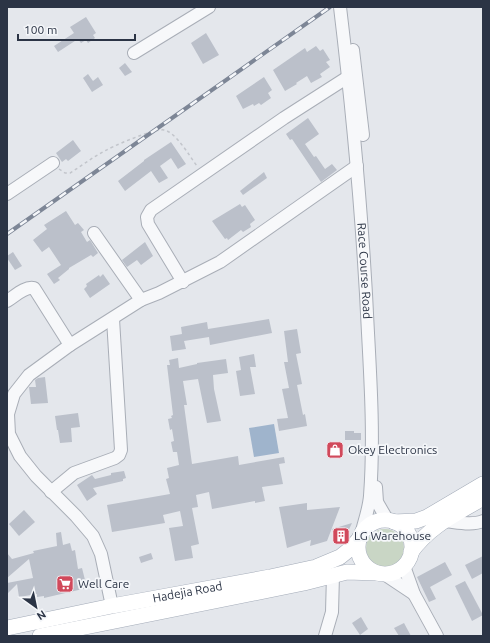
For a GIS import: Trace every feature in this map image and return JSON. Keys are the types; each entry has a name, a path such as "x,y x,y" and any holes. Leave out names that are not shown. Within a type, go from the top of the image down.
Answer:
{"main road":[{"path":"483,484 416,521 379,521 372,524 366,528 360,536 358,546 359,555 363,563 369,569 381,574 392,573 398,570 408,559 426,534 444,521 483,498"},
{"path":"391,521 402,526 408,534 412,543 408,559"},
{"name":"Hadejia Road","path":"7,628 112,606 316,567 340,557 350,549 360,536"},
{"name":"Hadejia Road","path":"40,636 298,584 348,572 381,574"}],"street":[{"path":"134,53 209,7"},
{"name":"Race Course Road","path":"340,7 357,166 365,265 371,426 370,497 360,536"},
{"name":"Race Course Road","path":"347,7 360,105 372,252 375,346 376,495 377,502 391,521"},
{"path":"183,282 148,224 148,217 151,210 284,118 348,77"},
{"path":"7,194 53,162"},
{"path":"112,606 101,554 93,536 76,516 51,492 20,456 8,434 10,393 29,375 70,345 141,300 183,282 220,262 357,166"},
{"path":"94,233 141,300"},
{"path":"7,301 25,289 30,287 34,288 70,345"},
{"path":"51,492 74,473 115,458 119,455 121,450 113,319"},
{"path":"444,521 473,523 483,522"},
{"path":"408,559 414,594 437,636"},
{"path":"381,574 414,594"},
{"path":"325,636 329,628 332,612 334,575"}],"path":[{"path":"53,162 60,171 70,173 101,153 150,133 164,130 176,138 203,174"}],"green space":[{"path":"381,529 389,529 399,534 403,541 403,555 399,562 389,567 381,567 371,562 369,559 366,552 366,544 371,534 374,532"}],"water":[{"path":"274,424 279,453 254,457 249,428"}],"building":[{"path":"86,17 96,33 93,35 95,38 88,43 86,40 81,43 78,39 58,52 54,46 74,33 70,27"},
{"path":"206,33 219,55 203,64 191,43"},
{"path":"316,46 320,51 323,49 330,60 326,62 330,67 320,74 322,77 311,83 307,76 285,91 273,70 305,48 307,52"},
{"path":"125,63 132,72 125,76 119,68"},
{"path":"88,74 93,81 98,77 103,85 92,92 83,78"},
{"path":"264,77 272,90 268,93 271,98 261,105 259,103 254,106 253,104 243,109 236,96"},
{"path":"308,118 319,134 305,144 325,169 332,164 337,170 321,182 292,139 290,140 286,134"},
{"path":"73,140 81,151 68,161 66,159 62,162 56,153"},
{"path":"171,142 186,164 178,169 171,158 160,166 168,178 159,183 151,171 125,191 118,181 144,160"},
{"path":"264,172 267,178 243,195 240,191"},
{"path":"240,204 242,207 245,205 255,220 250,224 251,227 243,232 241,230 228,240 227,238 225,239 212,221"},
{"path":"66,211 75,225 78,223 84,230 81,232 87,242 90,240 98,253 93,257 91,255 69,268 58,278 60,280 54,284 47,274 61,265 49,247 42,252 33,240 47,229 44,225"},
{"path":"145,242 153,256 141,265 137,260 127,267 122,260"},
{"path":"13,252 22,266 15,270 7,258 7,256"},
{"path":"103,274 110,284 90,298 84,289 87,286 86,284"},
{"path":"269,319 272,333 210,345 209,337 184,341 186,349 172,351 170,336 182,334 181,327 207,322 208,329"},
{"path":"297,329 301,353 296,354 302,384 297,385 303,415 305,414 307,426 279,431 277,419 288,418 282,389 289,388 284,362 288,362 284,331"},
{"path":"254,354 256,367 250,367 255,394 240,396 236,371 241,370 239,357"},
{"path":"178,358 179,368 197,363 226,359 228,373 213,375 214,389 221,421 207,423 198,379 183,381 187,405 184,405 192,464 238,456 239,465 284,457 285,463 279,464 283,484 262,487 265,501 255,503 255,501 212,509 209,492 196,495 198,507 192,508 199,544 191,546 193,558 175,561 169,528 183,526 180,511 163,515 165,523 112,532 107,505 170,494 166,479 169,478 167,468 179,465 177,452 173,452 171,442 174,441 172,429 170,430 168,419 172,418 171,416 173,415 167,365 170,365 169,360"},
{"path":"45,377 48,403 31,404 29,387 36,387 35,380"},
{"path":"78,413 80,427 71,428 72,442 60,443 55,416"},
{"path":"345,431 361,433 361,440 345,440"},
{"path":"124,471 126,478 123,479 123,481 93,488 97,494 87,501 77,485 92,475 95,479 111,475 111,473"},
{"path":"307,503 307,510 340,507 327,541 310,546 311,540 287,548 279,507"},
{"path":"24,510 35,522 19,536 9,524"},
{"name":"LG Warehouse","path":"352,523 342,544 332,529"},
{"path":"61,532 63,545 70,543 72,551 75,550 78,569 82,568 87,588 44,598 44,596 37,597 37,594 19,597 17,584 7,594 7,583 33,578 29,559 7,578 7,553 12,559 34,553 33,551 57,546 56,533"},
{"path":"151,553 153,559 141,563 139,557"},
{"path":"483,556 483,573 472,579 465,565"},
{"path":"445,562 452,575 430,587 436,599 429,602 417,577"},
{"path":"465,581 483,615 472,621 455,586"},
{"path":"361,617 368,629 360,635 352,623"},
{"path":"404,623 411,636 399,636 394,628"}],"railway":[{"path":"7,234 330,7"}],"place":[{"name":"Okey Electronics","path":"335,450"},
{"name":"LG Warehouse","path":"341,536"},
{"name":"Well Care","path":"65,584"}]}
